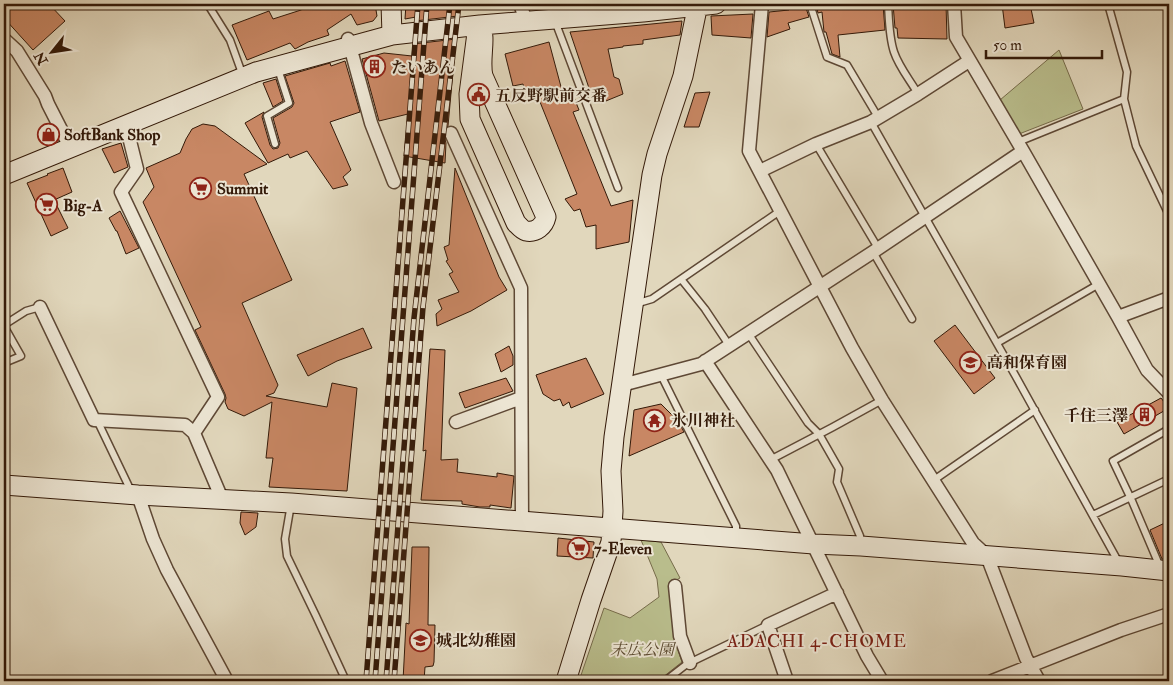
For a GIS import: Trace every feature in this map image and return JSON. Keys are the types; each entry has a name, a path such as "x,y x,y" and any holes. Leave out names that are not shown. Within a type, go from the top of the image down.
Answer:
{"street":[{"path":"391,4 392,34"},
{"path":"520,4 526,22"},
{"path":"4,176 276,63 350,42 392,34 554,20 642,8 704,4 652,175 614,437 611,471 613,511 611,542 566,681"},
{"path":"762,4 750,151 852,348 882,400 973,543 986,556 1026,658 1039,681"},
{"path":"954,4 956,38 1020,146 1147,370 1169,393"},
{"path":"480,25 483,32 481,61 483,76 546,217 541,227 533,231 521,229 516,223 470,119 469,94 477,33 480,25"},
{"path":"4,39 17,51 45,96 71,149"},
{"path":"350,42 371,123 394,182"},
{"path":"760,171 874,119 918,94 969,61"},
{"path":"126,125 137,169 121,192 218,397 194,433"},
{"path":"450,134 521,288 522,522"},
{"path":"622,386 701,364 926,216 1020,146"},
{"path":"1118,317 1169,298"},
{"path":"40,307 94,420 184,425 194,433 222,499"},
{"path":"705,361 777,470 867,656 882,681"},
{"path":"456,422 521,398"},
{"path":"4,484 291,503 1122,566 1166,571"},
{"path":"135,494 167,570 228,681"},
{"path":"675,586 680,636 690,662"},
{"path":"787,681 768,624 837,593"},
{"path":"992,681 1121,630 1169,614"}],"lane":[{"path":"810,4 828,57 847,65 926,216 1122,566"},
{"path":"888,4 890,35 897,60 918,94"},
{"path":"1108,4 1128,72 1124,100 1136,146 1169,215"},
{"path":"210,8 230,40 243,78"},
{"path":"554,20 618,188"},
{"path":"275,144 267,116 290,103 276,63"},
{"path":"1020,146 1124,100"},
{"path":"816,144 912,319"},
{"path":"634,304 652,299 780,211"},
{"path":"681,279 729,345"},
{"path":"997,342 1099,284"},
{"path":"4,363 20,356 4,325 26,312 40,307"},
{"path":"748,333 808,423 819,434 839,470 837,482 860,536 861,546"},
{"path":"661,374 736,526 736,538"},
{"path":"770,460 882,400"},
{"path":"934,480 1035,410"},
{"path":"97,420 135,494"},
{"path":"1166,571 1113,461 1169,429"},
{"path":"1093,515 1169,479"},
{"path":"291,503 285,539 287,556 346,681"},
{"path":"665,681 690,662 768,624"}],"green space":[{"path":"1059,50 1083,109 1019,134 1000,100"},
{"name":"末広公園","path":"641,540 661,542 680,578 669,584 675,641 682,662 658,681 579,681 604,608 630,618 659,597 657,579"}],"building":[{"path":"4,4 49,4 65,21 33,50 4,18"},
{"path":"311,4 375,4 377,16 373,21 357,25 351,14 327,30 329,35 308,42 295,49 290,43 247,60 232,25 269,11 273,19 301,10"},
{"path":"406,4 459,4 458,16 415,21 416,17 405,19"},
{"path":"883,4 885,30 838,35 840,57 832,54 826,32 824,32 822,12 818,13 816,5"},
{"path":"893,4 946,4 947,39 898,38 897,28 895,28"},
{"path":"1002,4 1030,4 1034,23 1005,28"},
{"path":"805,5 809,17 788,23 790,29 767,37 769,12 789,10 788,7"},
{"path":"753,14 751,38 712,35 711,16"},
{"path":"682,21 680,35 643,40 643,44 608,49 614,77 619,79 623,94 601,103 598,92 591,94 570,32"},
{"path":"456,39 448,126 444,129 443,133 446,143 445,163 404,156 408,114 379,121 362,59 384,53 412,56 413,44"},
{"path":"549,42 564,98 573,95 579,110 573,112 611,206 633,200 629,242 596,249 596,225 586,227 580,209 574,211 565,199 577,194 536,92 530,94 529,90 525,91 523,84 513,86 505,54"},
{"path":"345,61 360,112 330,122 351,170 343,177 348,185 333,189 307,151 290,158 288,154 268,163 245,123 264,112 262,117 270,145 273,149 278,148 280,143 273,118 292,107 294,103 285,76 330,63 331,66"},
{"path":"276,79 283,101 273,107 263,83"},
{"path":"710,92 699,127 684,127 695,93"},
{"path":"203,124 215,126 267,164 244,174 292,280 242,303 278,385 274,393 266,396 327,407 332,383 357,388 347,491 269,487 273,458 266,458 272,402 244,416 228,409 225,402 225,394 195,330 201,327 143,202 154,187 146,168 180,153 192,129"},
{"path":"121,143 128,167 114,173 102,149"},
{"name":"Big-A","path":"63,168 72,192 54,200 68,228 51,236 27,183"},
{"path":"455,168 499,277 507,290 471,311 437,326 436,314 442,309 438,300 459,292 449,274 453,272 446,261 448,260 444,247 449,245"},
{"path":"120,211 139,248 126,254 117,231 109,218"},
{"path":"955,325 995,378 974,394 934,341"},
{"path":"363,328 372,348 337,361 308,376 297,355"},
{"path":"509,346 513,356 513,365 501,372 495,354"},
{"path":"430,349 445,350 441,460 458,459 457,472 497,477 497,473 514,476 511,508 490,505 490,507 480,507 462,504 462,501 421,500 426,450 423,451"},
{"path":"586,358 604,394 571,408 569,402 563,406 560,399 554,401 543,394 536,375"},
{"path":"506,378 513,391 465,408 459,393"},
{"name":"千住三澤","path":"1161,398 1169,408 1124,434 1117,422"},
{"name":"氷川神社","path":"661,404 678,421 684,432 629,456 634,410"},
{"path":"241,512 258,513 256,527 245,535 240,523"},
{"path":"1169,521 1169,560 1162,559 1150,530"},
{"path":"558,538 594,542 593,558 557,556"},
{"path":"412,547 429,547 428,625 435,625 434,662 433,666 425,667 424,681 403,681 406,623 409,624"}],"railway":[{"path":"366,681 418,4"},
{"path":"375,681 427,4"},
{"path":"386,681 414,318 450,4"},
{"path":"394,681 423,307 459,4"}],"place":[{"name":"たいあん","path":"375,67"},
{"name":"五反野駅前交番","path":"479,95"},
{"name":"SoftBank Shop","path":"48,134"},
{"name":"Summit","path":"201,188"},
{"name":"Big-A","path":"47,205"},
{"name":"高和保育園","path":"971,362"},
{"name":"千住三澤","path":"1144,415"},
{"name":"氷川神社","path":"655,420"},
{"name":"7-Eleven","path":"578,548"},
{"name":"城北幼稚園","path":"420,640"}],"district":[{"name":"ADACHI 4-CHOME","path":"817,641"}]}
